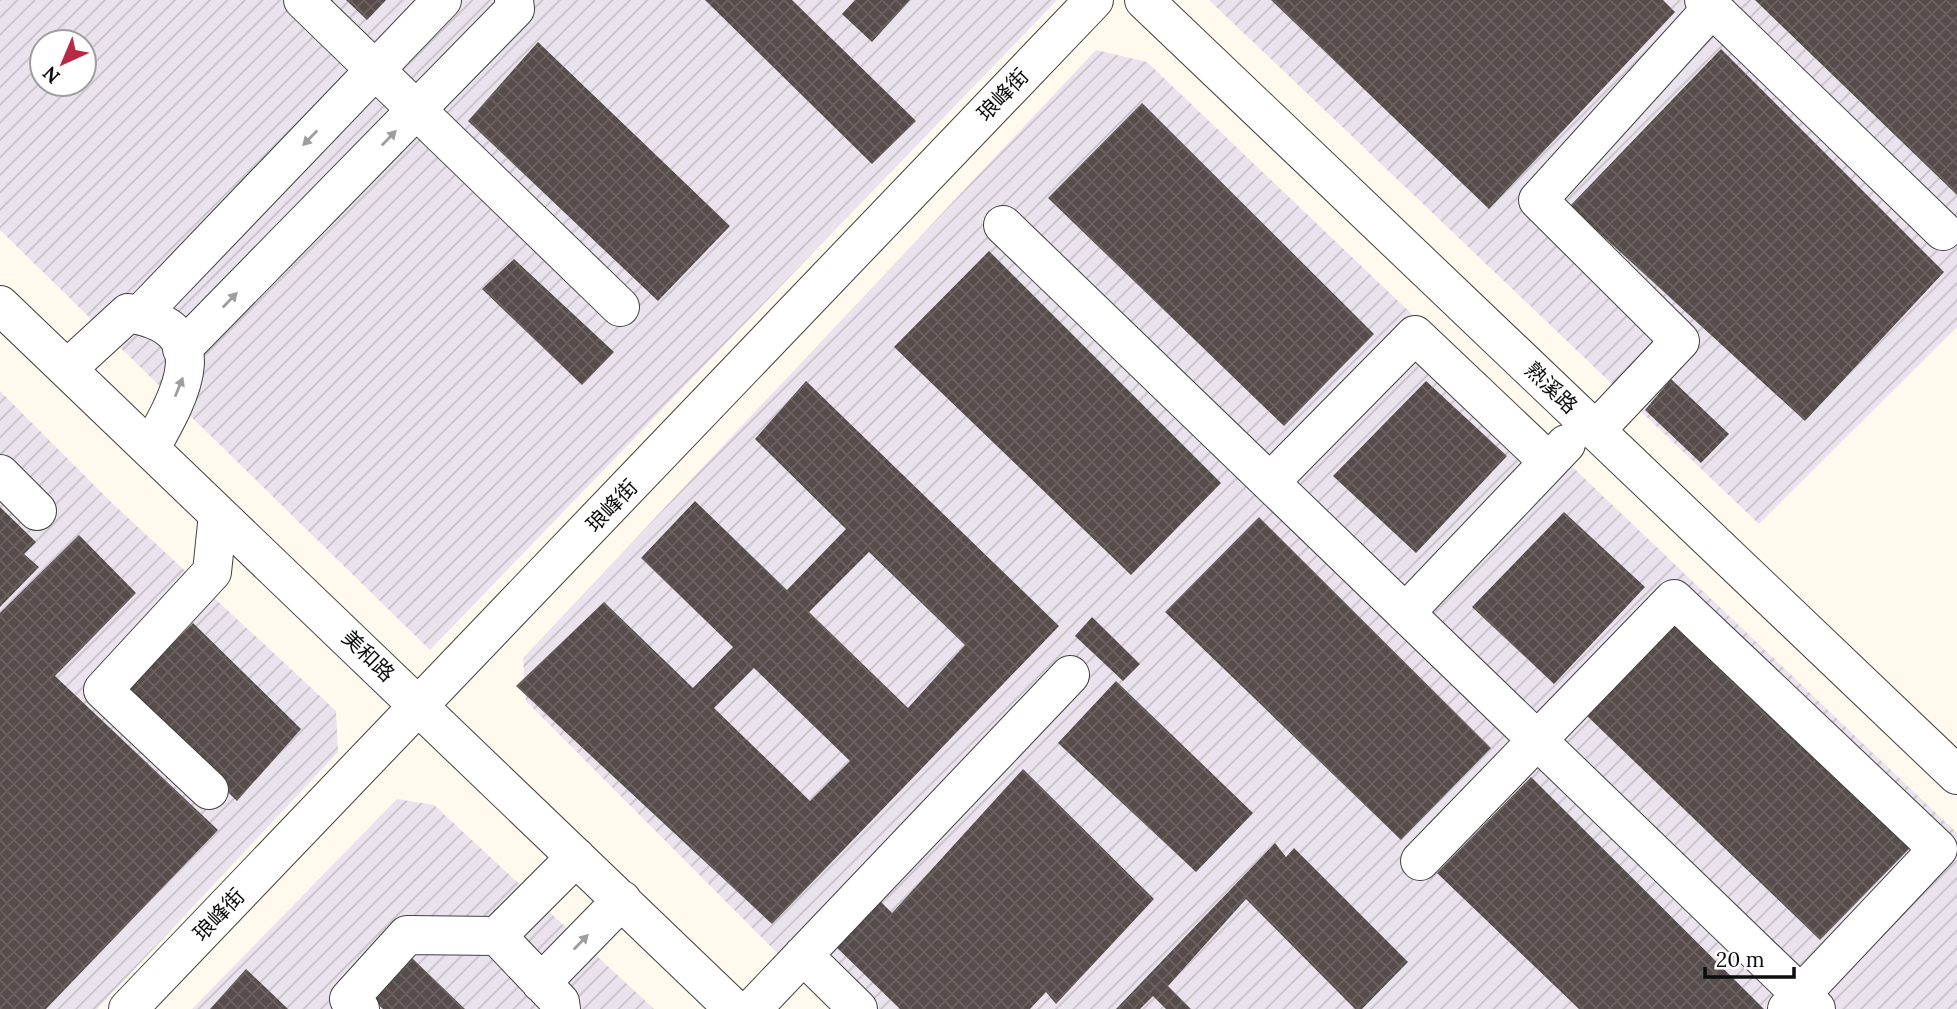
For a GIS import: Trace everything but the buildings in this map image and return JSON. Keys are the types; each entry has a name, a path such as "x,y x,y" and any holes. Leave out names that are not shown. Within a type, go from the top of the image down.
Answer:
{"street":[{"path":"303,0 620,307"},
{"path":"140,315 442,0"},
{"name":"琅峰街","path":"128,1009 1094,0"},
{"name":"熟溪路","path":"1144,0 1957,775"},
{"path":"1405,613 1549,462 1680,341 1538,200 1708,4 1943,231"},
{"path":"182,349 416,110 514,5"},
{"path":"1003,225 1538,741 1801,1004 1938,849 1674,599 1538,741 1420,861"},
{"name":"美和路","path":"0,305 734,1009"},
{"path":"67,369 128,313 157,318 179,339 187,368 165,422 150,449"},
{"path":"1269,482 1415,335 1549,462"},
{"path":"0,474 37,512"},
{"path":"209,790 103,690 212,572 218,514"},
{"path":"752,1009 1070,675"},
{"path":"360,1009 349,999 407,935 497,936 576,857"},
{"path":"497,936 551,996 622,900"},
{"path":"803,955 858,1009"}],"shaded area":[{"path":"0,0 1057,0 430,650 0,230"},
{"path":"1209,0 1957,0 1957,327 1759,524"},
{"path":"1096,50 1147,62 1957,833 1957,1009 833,1009 526,701 523,658"},
{"path":"0,391 112,503 336,711 338,752 97,1009 0,1009"},
{"path":"397,799 434,805 654,1009 192,1009"}]}
